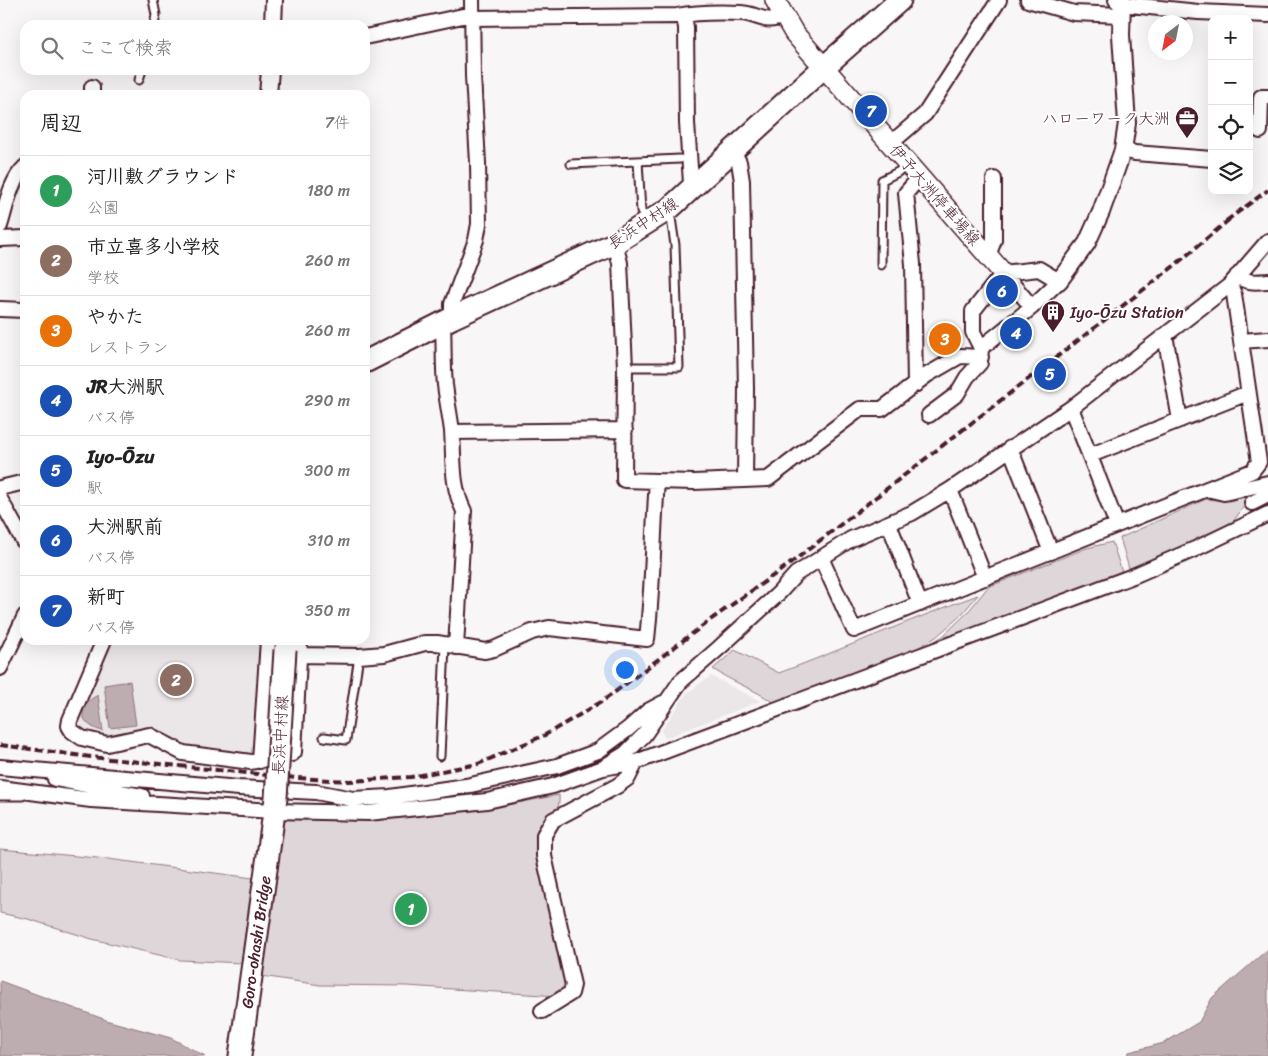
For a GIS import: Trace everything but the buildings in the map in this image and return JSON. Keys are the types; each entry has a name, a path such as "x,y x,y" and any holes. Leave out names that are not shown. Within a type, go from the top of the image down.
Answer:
{"main road":[{"name":"長浜中村線","path":"370,360 447,321 615,243 669,209 900,0"},
{"name":"伊予大洲停車場線","path":"779,8 794,33 1003,273"},
{"name":"長浜中村線","path":"274,812 287,645"},
{"name":"Goro-ohashi Bridge","path":"240,1056 274,812"}],"street":[{"path":"273,20 274,0"},
{"path":"451,646 464,511 454,486 452,432 445,386 447,321 476,240 479,224 472,0"},
{"path":"890,144 924,114 999,0"},
{"path":"1028,0 1074,13 1120,5 1198,12 1268,15"},
{"path":"615,243 620,263 625,367 624,480 768,479 860,409 882,409 951,360 960,356 981,353 1058,281 1087,243 1101,212 1124,150 1127,122 1120,5"},
{"path":"370,36 473,16 744,13 773,20 779,8"},
{"path":"683,15 686,27 688,140 691,184 694,186"},
{"path":"268,90 270,75"},
{"path":"1260,131 1261,97 1268,97"},
{"path":"1124,150 1135,153 1208,159"},
{"path":"733,151 739,162 742,181 746,480"},
{"path":"913,171 906,193 913,264 915,385"},
{"path":"0,226 11,192 20,173"},
{"path":"988,256 994,240 994,178"},
{"path":"0,239 20,238"},
{"path":"603,768 625,754 644,735 680,682 778,594 796,574 852,539 912,513 950,490 1071,408 1233,280 1268,241"},
{"path":"929,415 957,394 967,377 980,363 981,353 973,332 973,311 1003,273 1039,269 1058,281"},
{"path":"1003,273 1032,307"},
{"path":"1233,280 1268,281"},
{"path":"821,558 854,630 1252,471 1259,462 1233,280"},
{"path":"0,309 20,310"},
{"path":"1165,335 1180,420"},
{"path":"1241,341 1268,340"},
{"path":"1091,456 1248,393"},
{"path":"1071,408 1117,525"},
{"path":"452,432 625,430"},
{"path":"1010,448 1052,552"},
{"path":"287,645 359,656 384,654 424,643 485,651 494,649 532,632 549,628 647,638 652,594 653,534 657,481"},
{"path":"0,488 20,483"},
{"path":"1207,489 1224,494 1268,483"},
{"path":"950,490 985,578"},
{"path":"1252,503 1268,494"},
{"path":"0,499 20,535"},
{"path":"0,788 91,800 274,812 368,814 486,801 553,786 603,768 636,762 1128,578 1195,550 1268,514"},
{"path":"888,524 920,604"},
{"path":"0,668 20,626"},
{"path":"102,645 70,720 69,726 76,735 107,744 149,735 183,753 251,762 294,752 287,645"},
{"path":"260,761 287,645"},
{"path":"0,767 238,788 316,792 353,799 390,797 466,786 558,766 598,751 628,729 648,711 665,702"},
{"path":"542,1011 571,993 573,985 544,856 544,835 553,820 628,778 636,762"},
{"path":"18,769 34,776 152,798 175,806"}],"lane":[{"path":"153,0 155,20"},
{"path":"139,80 140,75"},
{"path":"571,164 680,160"},
{"path":"638,162 641,211 646,223"},
{"path":"881,265 882,180 898,172 913,171"},
{"path":"625,367 679,367 675,245 669,209"},
{"path":"440,756 451,646"},
{"path":"324,738 346,740 359,656"},
{"path":"0,796 50,794"}],"shaded area":[{"path":"1252,495 1230,526 1130,572 1120,538 1206,499 1229,501"},
{"path":"1112,542 1123,575 945,642 928,645 943,636 967,613 988,587 1087,548"},
{"path":"978,595 960,616 936,637 906,655 785,700 773,702 713,669 735,650 779,673"},
{"path":"106,645 263,645 257,751 253,758 185,749 155,734 114,740 84,736 73,721"},
{"path":"711,676 760,701 665,738 661,731 687,693"},
{"path":"130,681 136,725 110,728 104,685"},
{"path":"98,695 103,731 89,725 83,715 86,705"},
{"path":"559,795 557,810 544,835 568,986 558,996 407,986 320,985 262,976 280,817 369,821 486,809"},
{"path":"0,849 108,859 253,878 241,963 180,960 92,939 28,919 0,913"},
{"path":"1268,949 1268,1056 1127,1056 1129,1052 1164,1043 1199,1022 1212,998"},
{"path":"0,981 109,1021 171,1038 205,1056 0,1056"}],"railway":[{"path":"1226,221 1268,190"},
{"path":"0,745 91,757 296,778 349,781 411,777 478,764 545,735 603,701 713,618 791,563 1174,266 1231,218"}],"place":[{"name":"新町","path":"871,111"},
{"name":"ハローワーク大洲","path":"1187,139"},
{"name":"大洲駅前","path":"1002,291"},
{"name":"JR大洲駅","path":"1016,333"},
{"name":"Iyo-Ōzu Station","path":"1053,333"},
{"name":"やかた","path":"945,339"},
{"name":"Iyo-Ōzu","path":"1050,374"},
{"name":"市立喜多小学校","path":"176,680"},
{"name":"河川敷グラウンド","path":"411,909"}]}
